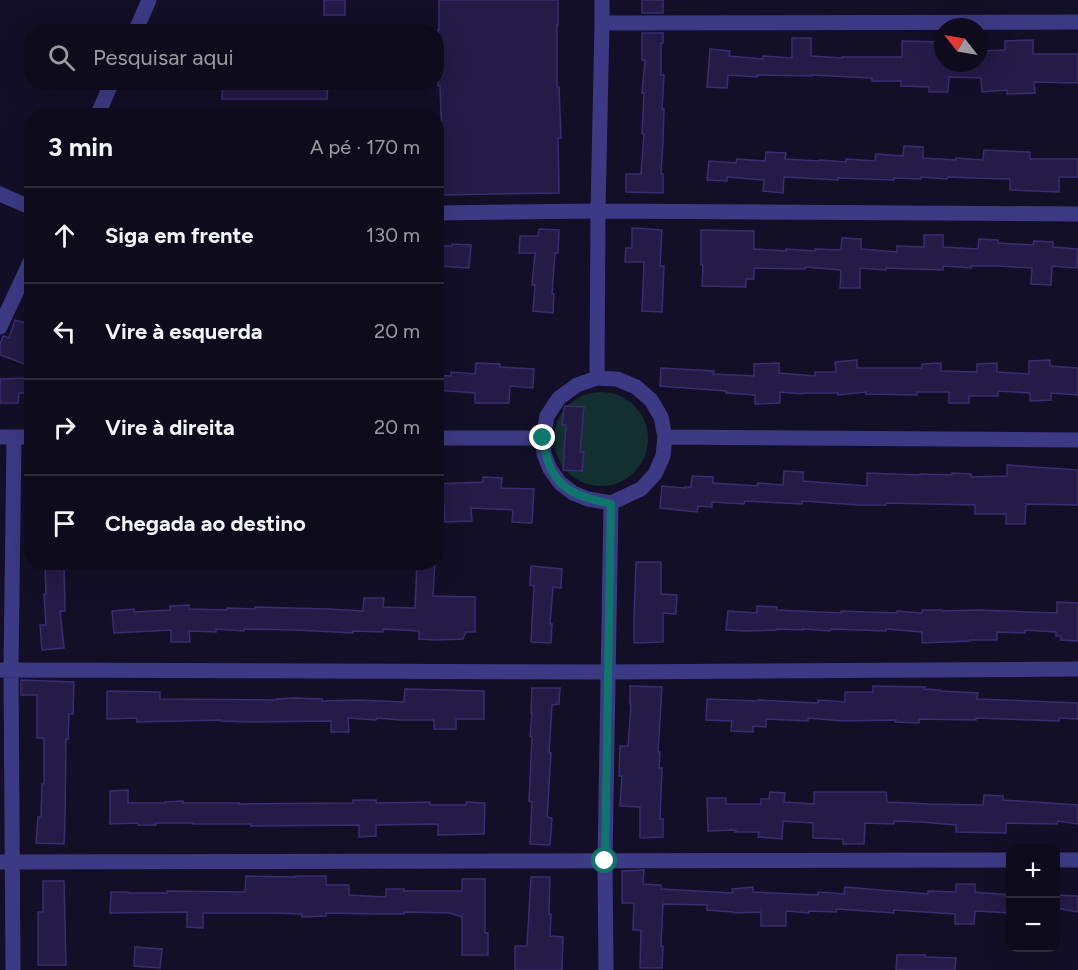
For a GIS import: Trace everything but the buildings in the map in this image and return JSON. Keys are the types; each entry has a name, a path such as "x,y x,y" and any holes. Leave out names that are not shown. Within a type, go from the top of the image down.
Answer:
{"street":[{"path":"139,24 150,0"},
{"path":"597,378 602,0"},
{"path":"602,23 1078,22"},
{"path":"101,108 108,90"},
{"path":"0,194 24,204"},
{"path":"444,213 598,211 1078,214"},
{"path":"0,327 24,275"},
{"path":"597,378 617,379 644,393 661,417 665,436 663,456 655,474 641,489 611,504 573,493 560,483 550,470 544,454 543,438 547,416 559,398 576,385 597,378"},
{"path":"665,436 1078,440"},
{"path":"13,970 6,862 7,437 24,437"},
{"path":"444,438 543,438"},
{"path":"606,970 607,672 611,504"},
{"path":"6,670 607,672 1078,669"},
{"path":"6,862 1006,860"},
{"path":"1060,860 1078,860"}],"green space":[{"path":"601,392 619,396 634,406 644,421 648,439 644,457 634,472 619,482 601,486 583,482 568,472 558,457 554,439 558,421 568,406 583,396"}],"route":[{"path":"543,438 544,454 550,470 560,483 573,493 611,504 605,861"}]}
